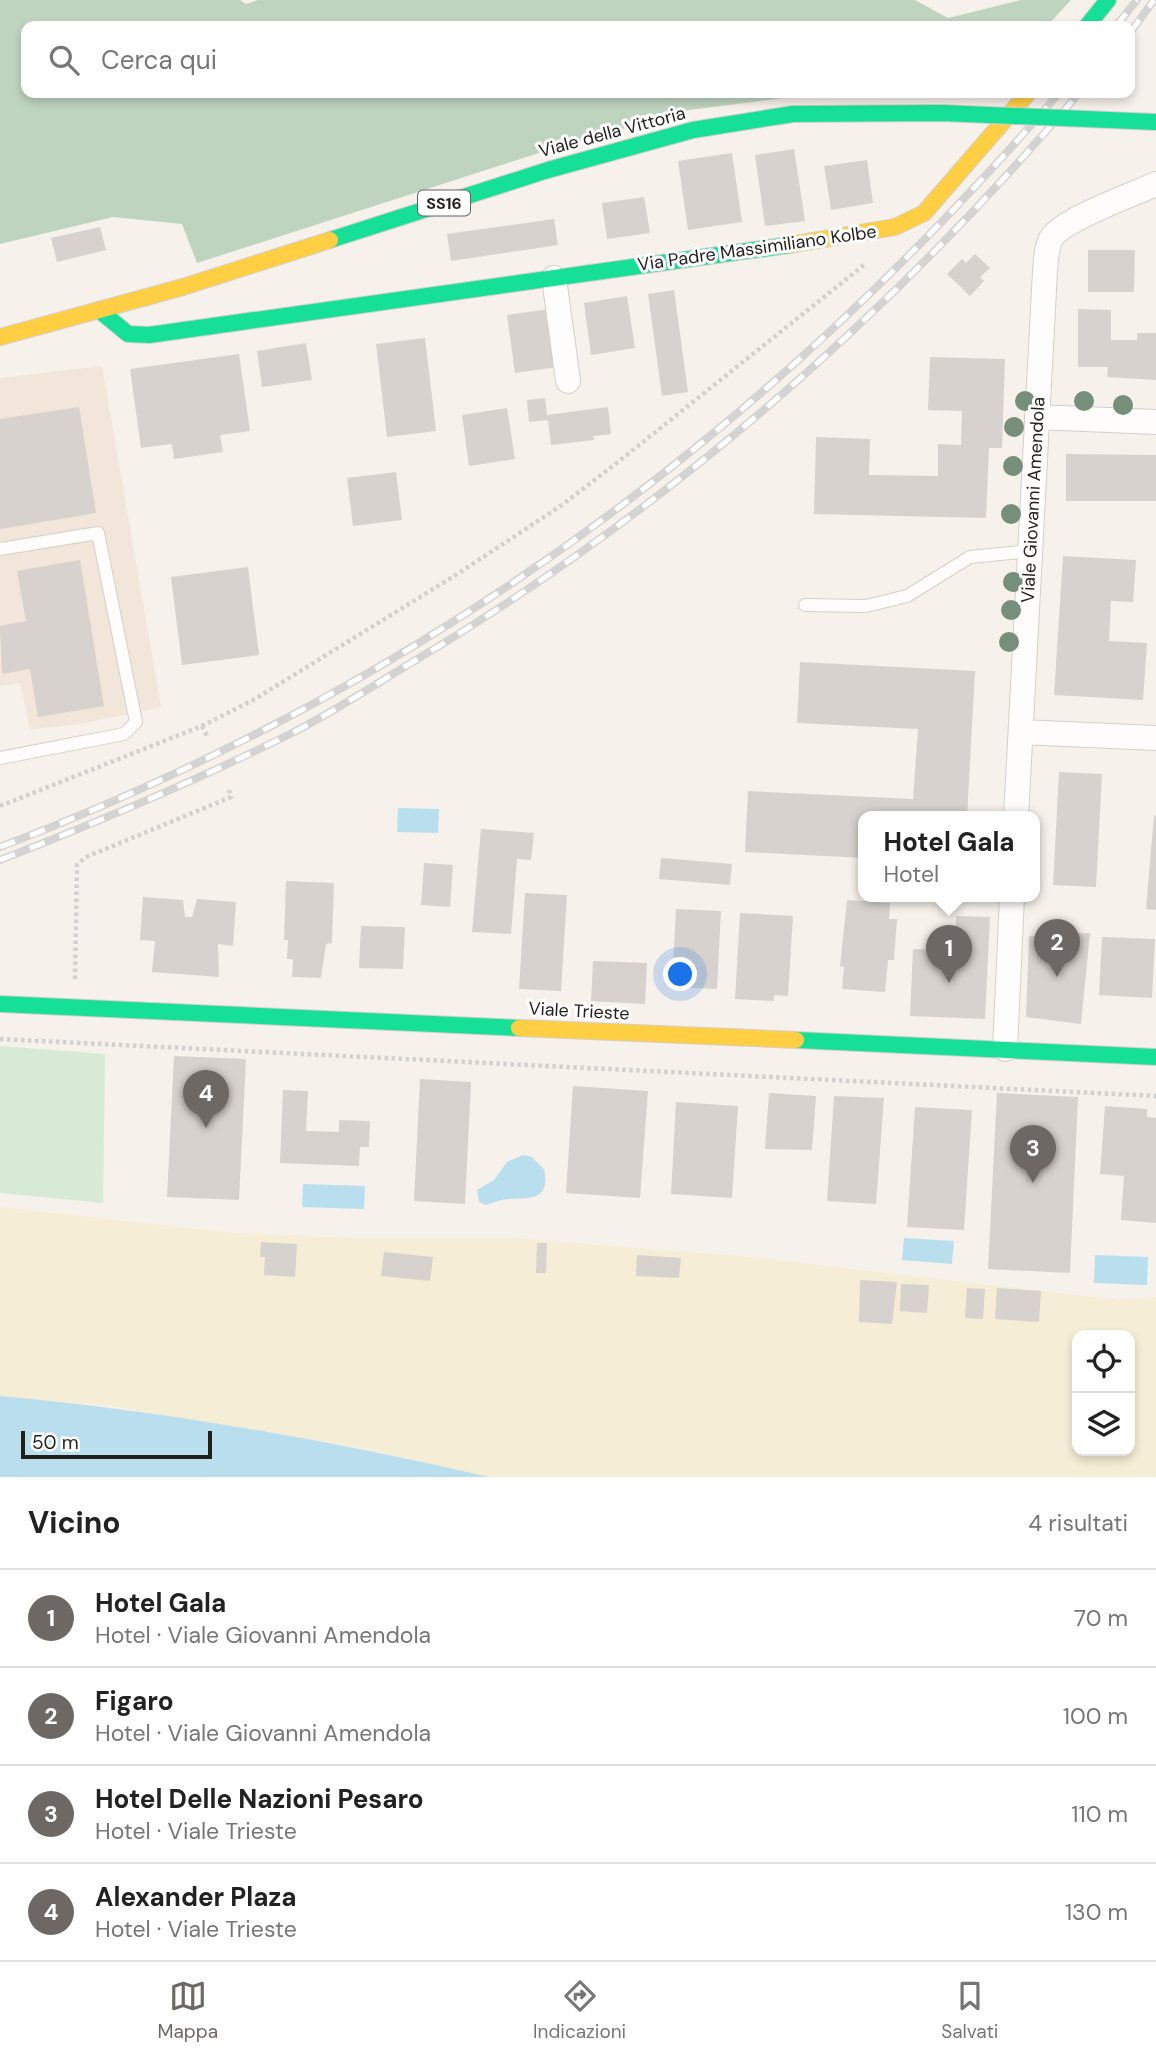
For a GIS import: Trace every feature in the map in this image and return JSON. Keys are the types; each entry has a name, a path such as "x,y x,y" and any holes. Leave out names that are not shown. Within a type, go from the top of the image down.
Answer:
{"street":[{"path":"1091,21 1108,0"},
{"name":"Via Padre Massimiliano Kolbe","path":"99,310 128,334 149,335 895,227 923,213 1024,98"},
{"name":"Viale della Vittoria","path":"99,310 183,287 548,170 693,130 793,114 942,113 1156,122"},
{"name":"Viale Giovanni Amendola","path":"1016,811 1045,271 1051,239 1062,228 1098,209 1156,184"},
{"path":"554,278 568,381"},
{"name":"SS16","path":"0,337 99,310"},
{"path":"1037,417 1156,422"},
{"path":"1021,732 1156,738"},
{"path":"1005,1049 1012,902"},
{"name":"Viale Trieste","path":"0,1004 1156,1057"}],"lane":[{"path":"0,549 98,533 136,722 124,734 0,758"},
{"path":"806,605 866,606 880,603 906,596 970,557 1030,551"}],"path":[{"path":"0,806 202,726 256,699 459,573 562,505 874,258 895,227"},
{"path":"202,726 206,736"},
{"path":"75,983 77,865 86,858 232,797 229,790"},
{"path":"0,1039 1156,1096"}],"shaded area":[{"path":"102,366 161,707 75,725 30,729 20,683 0,686 0,378"}],"green space":[{"path":"0,0 240,0 246,4 258,0 915,0 948,18 1021,0 1071,0 1052,21 21,21 21,98 784,98 689,110 542,152 197,263 182,224 113,217 0,244"},
{"path":"0,1046 105,1054 103,1203 0,1193"}],"sand":[{"path":"0,1207 234,1233 357,1238 511,1238 740,1256 1119,1300 1156,1297 1156,1477 489,1477 356,1447 110,1406 0,1396"}],"water":[{"path":"398,808 439,809 438,833 397,832"},
{"path":"523,1155 532,1157 544,1169 544,1189 540,1194 485,1205 479,1202 477,1190 494,1180 507,1162"},
{"path":"303,1184 365,1186 364,1209 302,1207"},
{"path":"904,1238 954,1241 952,1264 902,1260"},
{"path":"1095,1255 1148,1257 1147,1285 1094,1283"},
{"path":"0,1396 246,1428 489,1477 0,1477"}],"building":[{"path":"794,149 805,221 765,226 755,155"},
{"path":"732,153 742,222 688,230 678,161"},
{"path":"867,160 873,203 831,210 824,166"},
{"path":"644,197 650,233 607,239 602,203"},
{"path":"554,219 558,245 451,261 447,234"},
{"path":"100,227 106,250 57,262 51,238"},
{"path":"1088,250 1135,250 1134,292 1088,292"},
{"path":"975,254 990,268 980,277 984,281 970,296 947,274 962,259 966,263"},
{"path":"674,290 688,392 662,396 648,294"},
{"path":"627,296 635,348 591,355 584,303"},
{"path":"550,309 558,367 515,373 507,315"},
{"path":"1078,309 1111,310 1111,340 1137,340 1137,333 1156,333 1156,380 1107,377 1108,367 1078,367"},
{"path":"425,338 436,431 387,437 376,344"},
{"path":"306,343 312,380 262,387 257,351"},
{"path":"239,354 250,431 220,435 223,452 174,459 172,444 141,448 130,369"},
{"path":"930,357 1005,359 1002,448 989,448 986,518 814,514 816,437 870,439 869,475 938,476 938,444 961,445 962,411 928,410"},
{"path":"545,398 547,415 608,407 611,434 593,436 594,440 551,445 548,420 529,422 527,400"},
{"path":"79,407 96,513 0,529 0,419"},
{"path":"507,408 515,459 469,466 462,415"},
{"path":"1066,454 1156,455 1156,501 1066,501"},
{"path":"396,472 402,520 353,526 347,478"},
{"path":"1063,556 1136,560 1133,602 1111,601 1109,641 1147,643 1143,700 1054,695"},
{"path":"80,560 104,706 38,717 30,669 2,674 0,626 26,621 17,571"},
{"path":"248,567 259,655 182,665 171,577"},
{"path":"800,662 975,671 967,811 858,811 858,858 745,852 748,791 913,799 918,729 797,723"},
{"path":"1059,772 1102,774 1096,887 1053,885"},
{"path":"1154,815 1156,816 1156,910 1146,909"},
{"path":"481,829 534,833 531,860 517,859 511,934 472,932"},
{"path":"661,858 732,864 730,885 659,879"},
{"path":"424,863 453,865 450,907 421,905"},
{"path":"286,881 334,883 332,943 326,944 321,978 292,977 293,959 287,959 288,940 284,940"},
{"path":"525,893 567,895 561,991 519,989"},
{"path":"143,897 183,900 185,917 192,917 197,899 236,902 233,946 218,944 219,977 152,972 155,941 140,940"},
{"path":"847,900 890,903 889,919 897,919 894,960 888,960 885,992 842,989 844,967 840,966"},
{"path":"676,909 721,911 717,989 672,987"},
{"path":"740,913 793,916 788,996 774,995 774,1001 735,999"},
{"path":"956,916 990,917 985,1019 910,1016 913,949 955,950"},
{"path":"361,926 405,927 403,969 359,968"},
{"path":"1090,933 1081,1024 1026,1017 1029,936"},
{"path":"1102,937 1155,939 1152,998 1099,995"},
{"path":"593,961 647,963 645,1004 591,1001"},
{"path":"174,1056 246,1059 239,1200 167,1197"},
{"path":"420,1079 471,1082 465,1204 414,1201"},
{"path":"573,1086 648,1091 640,1198 566,1193"},
{"path":"283,1090 308,1091 306,1131 339,1132 339,1120 370,1121 369,1147 360,1147 359,1166 280,1163"},
{"path":"769,1093 816,1096 812,1150 765,1149"},
{"path":"997,1093 1078,1097 1070,1273 988,1269"},
{"path":"834,1096 884,1098 876,1204 827,1201"},
{"path":"676,1102 738,1106 732,1198 671,1194"},
{"path":"1105,1106 1147,1109 1147,1117 1156,1118 1156,1223 1121,1220 1124,1176 1100,1174"},
{"path":"915,1107 972,1110 964,1230 907,1227"},
{"path":"261,1242 297,1244 295,1277 264,1275 265,1257 260,1257"},
{"path":"537,1243 547,1243 546,1273 536,1273"},
{"path":"384,1252 433,1257 430,1281 381,1276"},
{"path":"637,1255 681,1258 679,1278 636,1276"},
{"path":"860,1280 897,1282 892,1324 859,1322"},
{"path":"901,1284 929,1285 927,1313 900,1311"},
{"path":"967,1288 985,1289 983,1319 965,1318"},
{"path":"997,1288 1041,1291 1039,1322 995,1319"}],"railway":[{"path":"1120,21 1137,0"},
{"path":"1135,26 1154,0"},
{"path":"0,847 154,783 301,710 442,628 578,538 707,439 830,332 947,216 1054,98"},
{"path":"0,860 183,785 305,726 500,607 592,545 681,478 766,408 849,334 929,257 1075,98"}],"traffic: fast":[{"path":"1091,21 1108,0"},
{"path":"793,114 942,113 1156,122"},
{"path":"330,240 548,170 693,130 793,114"},
{"path":"99,310 128,334 149,335 789,245"},
{"path":"0,1004 519,1028"},
{"path":"796,1040 1156,1057"}],"traffic: slow":[{"path":"789,245 895,227 924,213 1024,98"},
{"path":"0,337 183,287 330,240"},
{"path":"519,1028 796,1040"}],"place":[{"name":"Figaro","path":"1057,977"},
{"name":"Hotel Gala","path":"949,983"},
{"name":"Alexander Plaza","path":"206,1128"},
{"name":"Hotel Delle Nazioni Pesaro","path":"1033,1183"}]}
